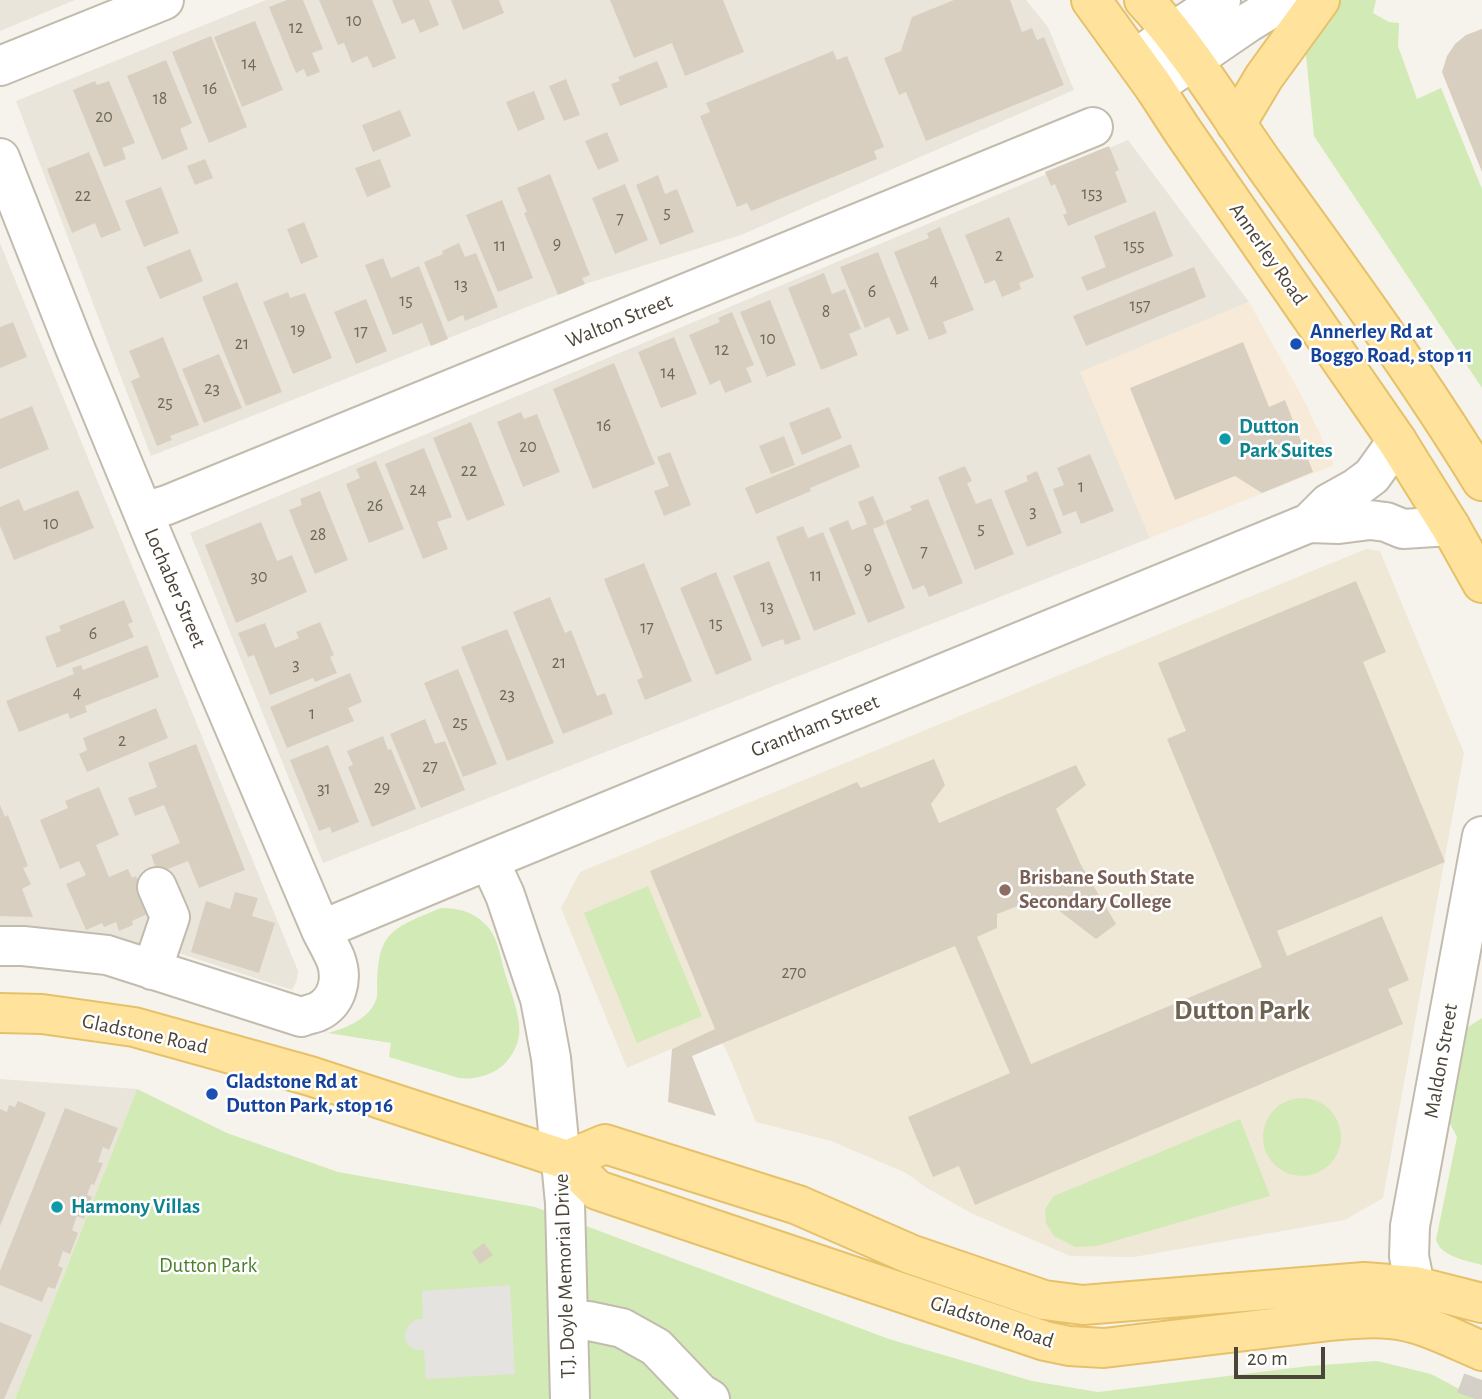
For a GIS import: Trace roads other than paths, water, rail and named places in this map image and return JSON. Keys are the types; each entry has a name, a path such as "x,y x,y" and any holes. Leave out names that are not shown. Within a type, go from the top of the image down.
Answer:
{"main road":[{"name":"Annerley Road","path":"1091,0 1398,441 1482,583"},
{"path":"1144,0 1181,47 1382,328 1482,481"},
{"path":"1236,124 1264,77 1320,0"},
{"name":"Gladstone Road","path":"0,1013 42,1014 134,1027 310,1076 564,1159 597,1190 1045,1341 1069,1346 1104,1348 1363,1318 1392,1319 1418,1326 1482,1351"},
{"name":"Gladstone Road","path":"564,1159 606,1144 798,1205 910,1254 1044,1300 1083,1305 1364,1282 1415,1286 1482,1303"}],"street":[{"path":"0,66 164,0"},
{"path":"1181,47 1221,0"},
{"path":"1144,74 1181,47 1285,0"},
{"name":"Walton Street","path":"144,512 167,505 1093,127"},
{"name":"Lochaber Street","path":"0,158 75,348 336,960 339,974 338,989 333,999 319,1011 301,1017 152,970"},
{"name":"Grantham Street","path":"321,930 1309,523 1329,503 1372,476 1398,441"},
{"name":"Grantham Street","path":"1309,523 1339,524 1370,520 1386,522 1403,529 1450,526"},
{"name":"Maldon Street","path":"1415,1286 1409,1256 1410,1226 1482,836"},
{"name":"T.J. Doyle Memorial Drive","path":"489,860 505,895 540,999 551,1058 564,1159 570,1397"},
{"path":"0,946 23,946 107,956 152,970 170,917 157,887"},
{"path":"568,1322 589,1321 622,1328 656,1347 700,1393 710,1399"}],"tunnel":[{"path":"1475,1399 1482,1380"}],"place":[{"name":"Annerley Rd at Boggo Road, stop 11","path":"1296,344"},
{"name":"Dutton Park Suites","path":"1225,439"},
{"name":"Brisbane South State Secondary College","path":"1005,890"},
{"name":"Gladstone Rd at Dutton Park, stop 16","path":"212,1094"},
{"name":"Harmony Villas","path":"57,1207"}],"district":[{"name":"Dutton Park","path":"1242,1011"}]}
